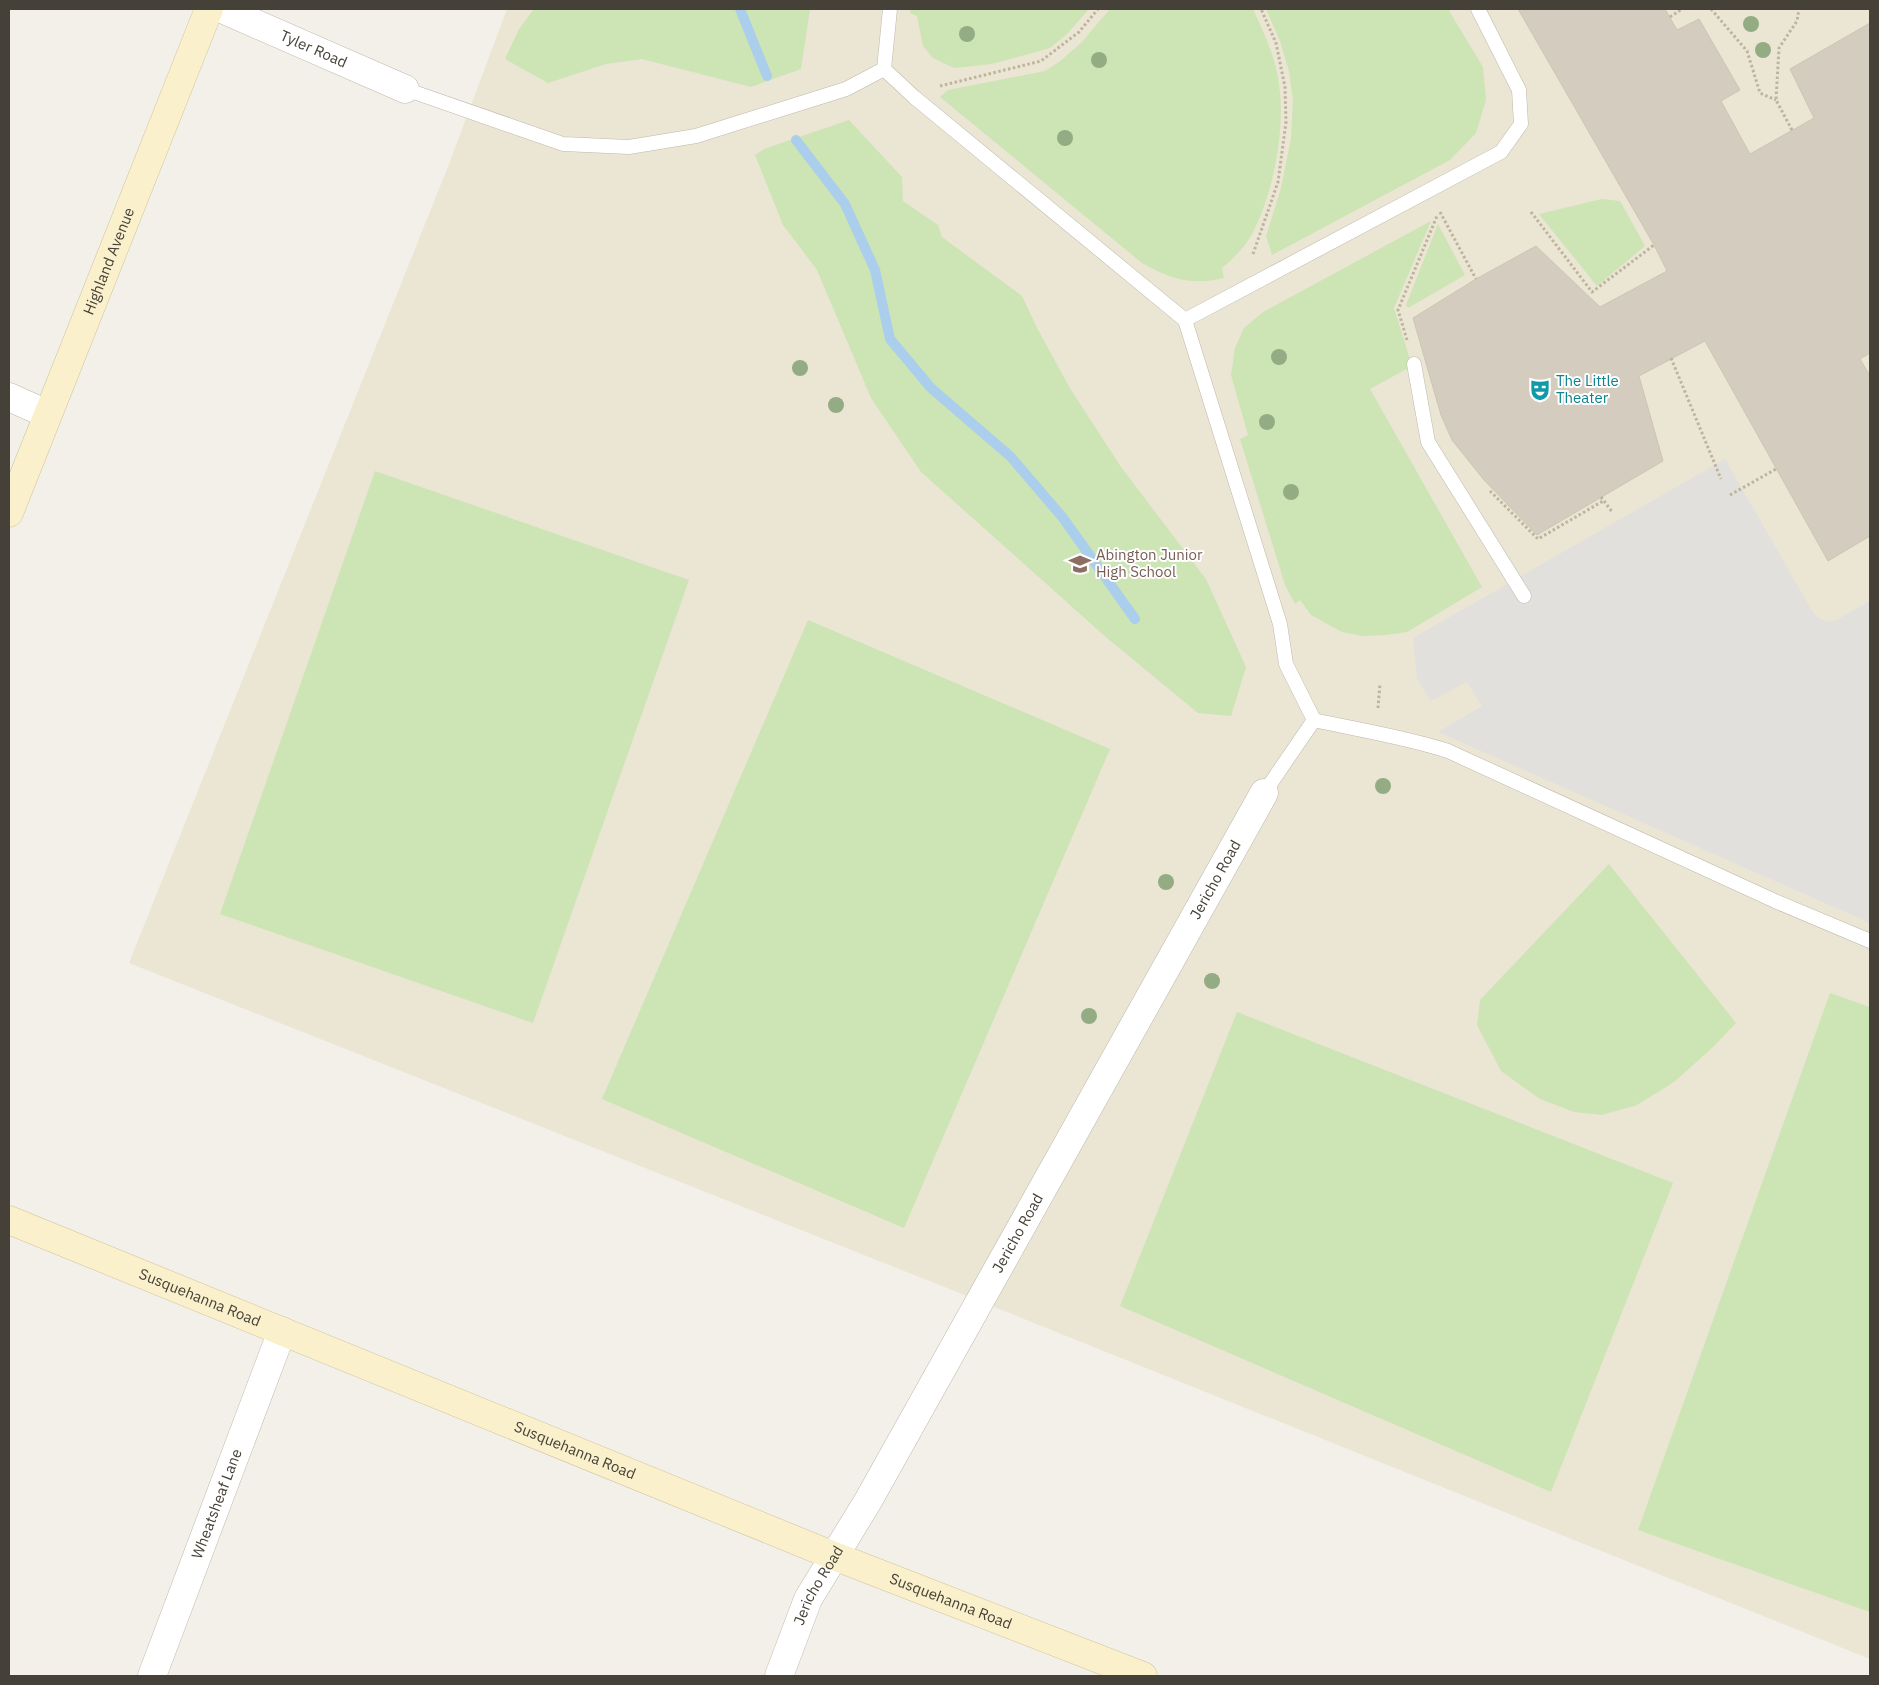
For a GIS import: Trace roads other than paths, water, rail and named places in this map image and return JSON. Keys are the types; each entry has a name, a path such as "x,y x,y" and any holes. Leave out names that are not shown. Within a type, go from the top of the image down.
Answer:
{"main road":[{"name":"Highland Avenue","path":"9,513 209,9"},
{"name":"Susquehanna Road","path":"9,1220 834,1556 1143,1676"}],"street":[{"name":"Tyler Road","path":"222,9 405,89"},
{"path":"9,397 47,414"},
{"name":"Jericho Road","path":"779,1676 808,1599 868,1502 1264,793"},
{"name":"Wheatsheaf Lane","path":"152,1676 282,1331"}],"lane":[{"path":"884,69 890,9"},
{"path":"1185,320 1501,152 1521,124 1519,90 1478,9"},
{"path":"405,89 563,144 629,147 696,136 846,89 884,69"},
{"path":"884,69 914,97 1185,320 1277,615 1286,664 1314,720"},
{"path":"1414,364 1428,442 1524,596"},
{"path":"1264,793 1314,720"},
{"path":"1314,720 1418,741 1448,751 1775,901 1870,941"}],"waterway":[{"path":"740,9 767,76"},
{"path":"796,140 845,204 875,270 890,339 931,388 1011,457 1063,518 1135,619"}],"place":[{"name":"The Little Theater","path":"1540,390"},
{"name":"Abington Junior High School","path":"1080,564"}]}
